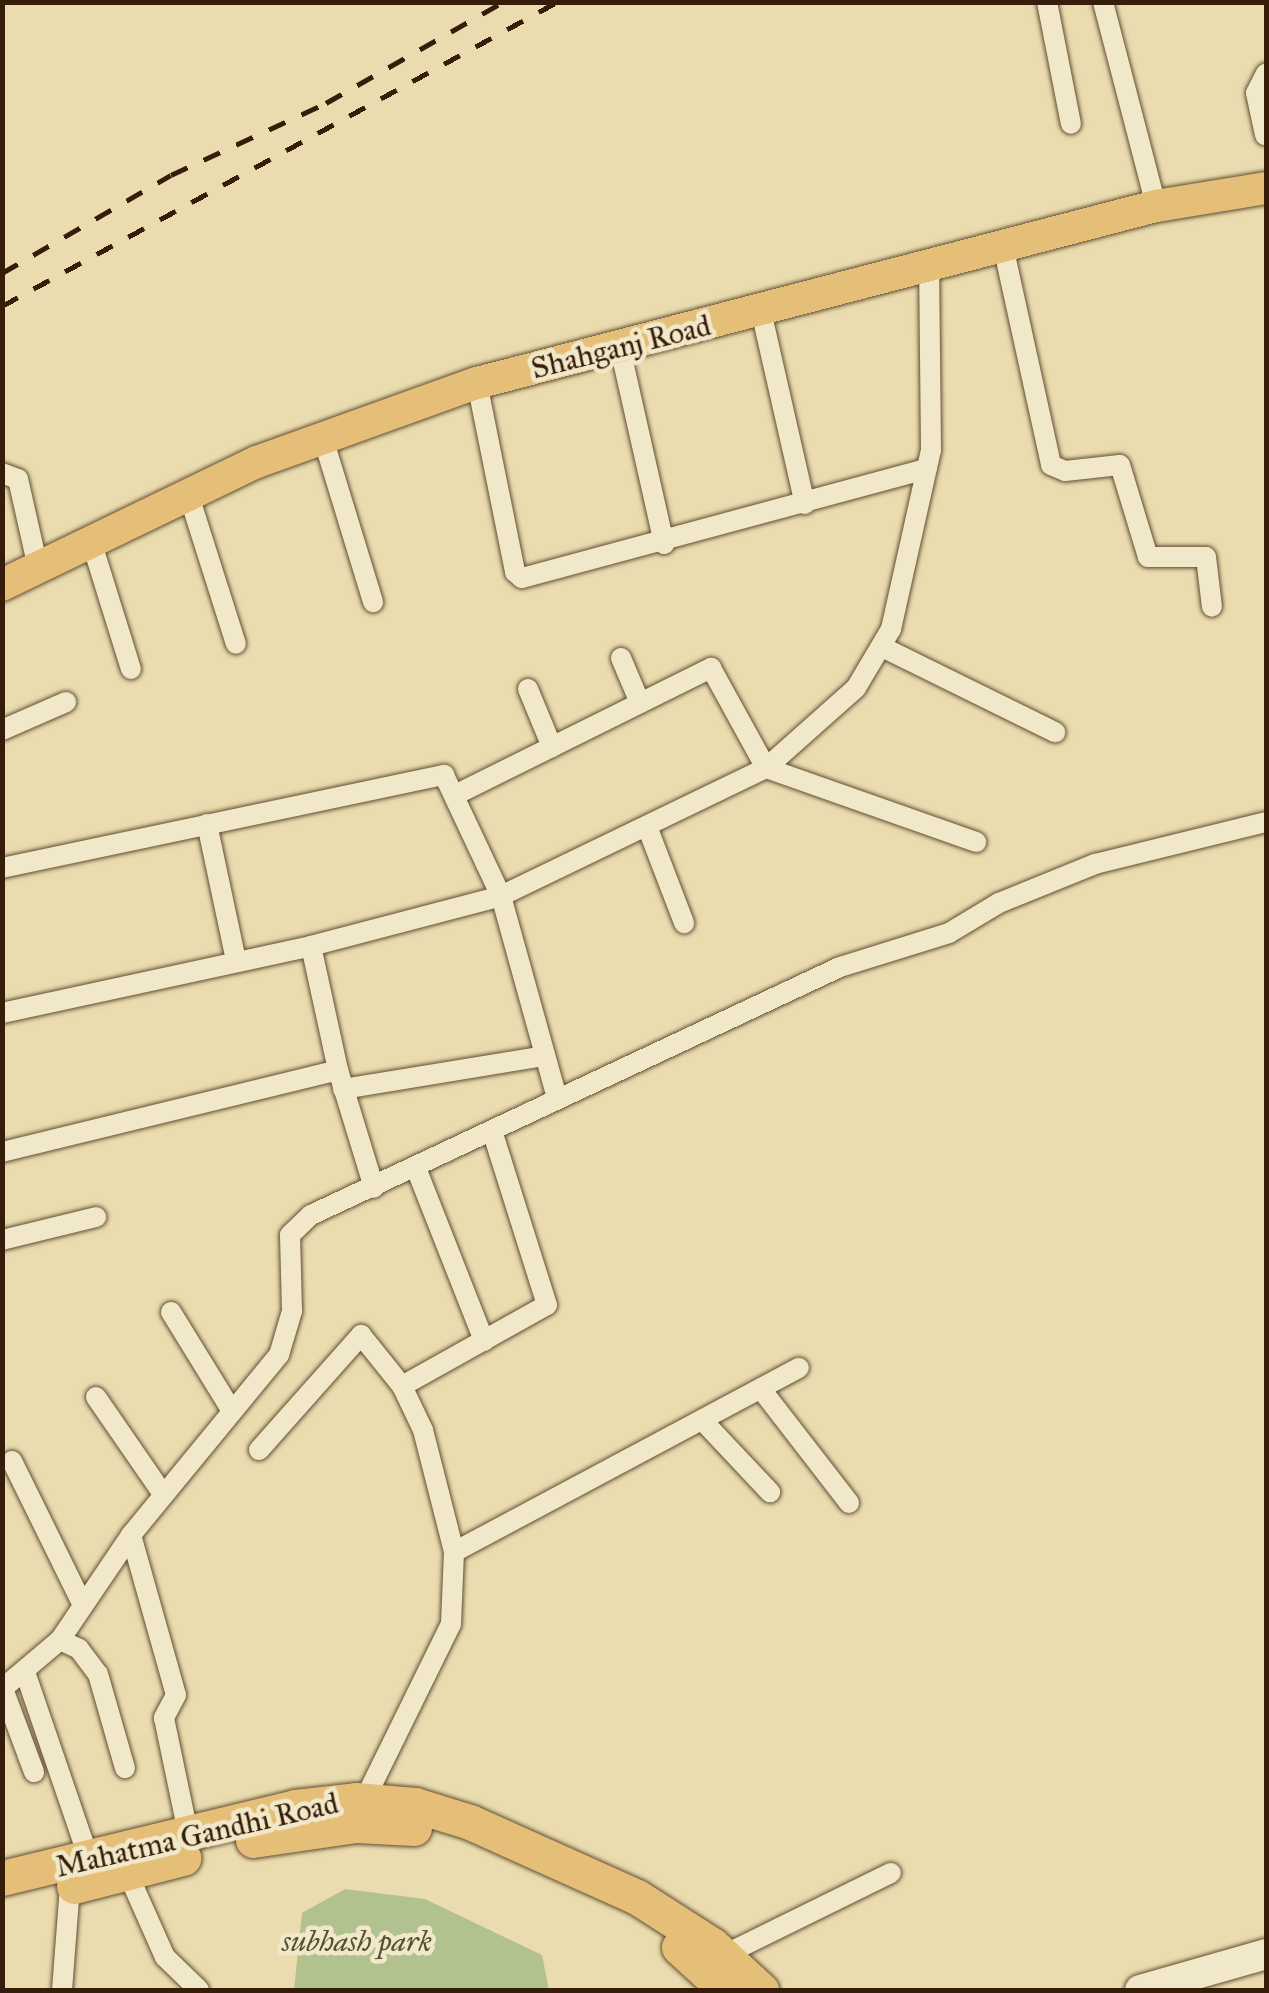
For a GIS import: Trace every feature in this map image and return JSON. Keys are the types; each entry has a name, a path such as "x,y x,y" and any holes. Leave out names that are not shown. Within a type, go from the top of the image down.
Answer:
{"highway":[{"name":"Mahatma Gandhi Road","path":"2,1900 188,1834 294,1807 364,1801 415,1805 470,1822 588,1872 724,1954 761,1990"},
{"name":"Mahatma Gandhi Road","path":"2,1878 128,1874 281,1833 356,1825 420,1828 595,1897 666,1938 726,1990"}],"main road":[{"name":"Shahganj Road","path":"2,585 322,435 477,383 1156,206 1266,188"},
{"path":"1140,1990 1262,1964"},
{"path":"1204,1990 1262,1964"}],"street":[{"path":"1048,2 1071,124"},
{"path":"1104,2 1156,206"},
{"path":"1265,134 1256,93 1266,73"},
{"path":"1003,246 1051,465 1065,471 1120,465 1148,556 1206,557 1212,607"},
{"path":"2,1014 311,946 500,896 648,829 766,768 840,705 884,648 927,470 930,266"},
{"path":"761,311 805,504"},
{"path":"620,348 664,544"},
{"path":"477,383 518,576 528,579 927,470"},
{"path":"322,435 373,602"},
{"path":"2,473 18,479 38,568"},
{"path":"190,496 236,644"},
{"path":"92,544 131,669"},
{"path":"884,648 1056,732"},
{"path":"621,658 640,703"},
{"path":"458,794 714,669 766,768 976,842"},
{"path":"528,689 552,747"},
{"path":"2,730 66,702"},
{"path":"2,868 440,774 458,794 500,896 557,1098"},
{"path":"34,1772 3,1687 60,1640 132,1535 285,1340 295,1228 557,1098 840,968 948,933 999,903 1095,864 1266,822"},
{"path":"206,824 236,960"},
{"path":"648,829 684,923"},
{"path":"311,946 341,1080 374,1188"},
{"path":"2,1152 341,1080 545,1056"},
{"path":"402,1386 546,1308 549,1296 492,1131"},
{"path":"416,1168 484,1341"},
{"path":"2,1240 96,1217"},
{"path":"171,1312 232,1411"},
{"path":"260,1450 355,1336 366,1336 402,1386 423,1430 454,1552 448,1634 364,1801"},
{"path":"454,1552 798,1368"},
{"path":"761,1389 849,1502"},
{"path":"96,1397 163,1494"},
{"path":"702,1421 770,1492"},
{"path":"12,1461 82,1603"},
{"path":"132,1535 176,1694 164,1718 188,1834"},
{"path":"60,1640 80,1648 98,1674 125,1768"},
{"path":"25,1672 79,1873 62,1990"},
{"path":"724,1954 892,1873"},
{"path":"128,1874 165,1957 199,1990"}],"green space":[{"name":"subhash park","path":"345,1889 425,1899 542,1955 549,1990 294,1990 302,1913"}],"railway":[{"path":"2,273 171,175 326,103 503,2"},
{"path":"2,306 557,2"}]}
